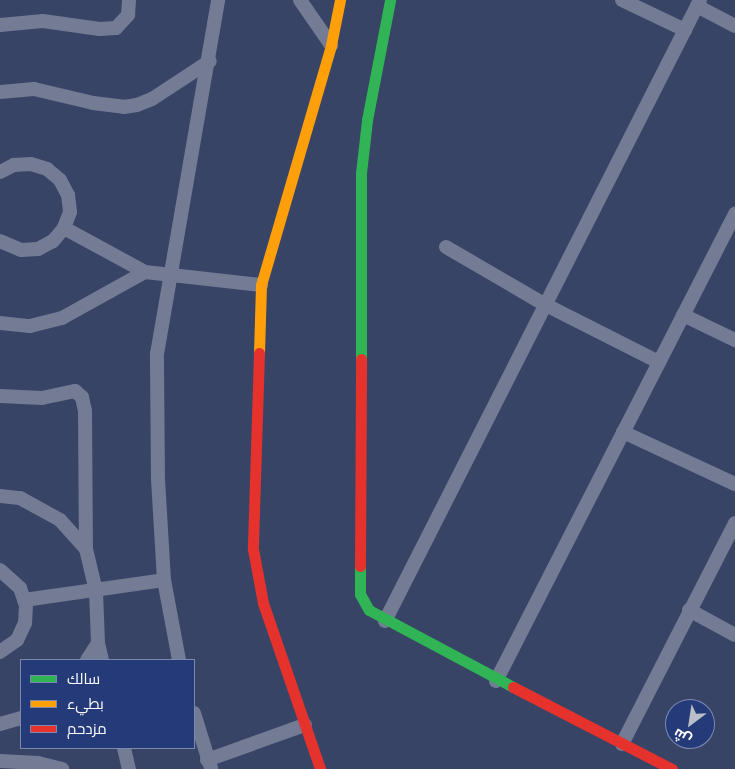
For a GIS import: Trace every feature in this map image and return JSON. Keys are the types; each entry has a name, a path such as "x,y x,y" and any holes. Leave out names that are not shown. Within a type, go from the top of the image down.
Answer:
{"street":[{"path":"0,25 43,21 99,29 116,28 128,15 130,0"},
{"path":"179,659 164,580 158,479 157,354 210,60 218,0"},
{"path":"300,0 331,45"},
{"path":"320,769 263,603 253,549 261,285 331,45 340,0"},
{"path":"390,0 367,120 360,209 358,584 363,603 384,621 496,681 672,769"},
{"path":"622,0 685,30"},
{"path":"384,621 698,3 735,26"},
{"path":"0,92 34,89 93,103 137,106 152,99 210,60"},
{"path":"0,172 14,165 31,164 47,169 60,180 68,195 70,212 64,228 53,241 38,249 21,250 0,241"},
{"path":"496,681 735,214"},
{"path":"64,228 145,272 261,285"},
{"path":"446,247 544,304 659,362"},
{"path":"0,323 30,326 62,318 145,272"},
{"path":"683,315 735,340"},
{"path":"0,396 42,398 75,391 82,397 85,411 86,549 96,591 98,643 102,659"},
{"path":"623,432 735,484"},
{"path":"0,496 20,498 60,520 86,549"},
{"path":"622,744 735,524"},
{"path":"0,570 8,574 20,588 24,600 25,623 16,640 0,652"},
{"path":"24,600 164,580"},
{"path":"690,610 735,635"},
{"path":"88,659 98,643"},
{"path":"195,716 209,765 305,725"},
{"path":"0,724 20,718"},
{"path":"124,749 129,769"},
{"path":"0,761 38,763 62,769"}],"traffic: fast":[{"path":"361,359 361,173 367,120 390,0"},
{"path":"360,566 360,594 369,610 513,687"}],"traffic: slow":[{"path":"259,353 261,285 331,45 340,0"}],"traffic: jam":[{"path":"259,353 253,549 263,603 320,769"},
{"path":"360,566 361,359"},
{"path":"513,687 672,769"}]}
